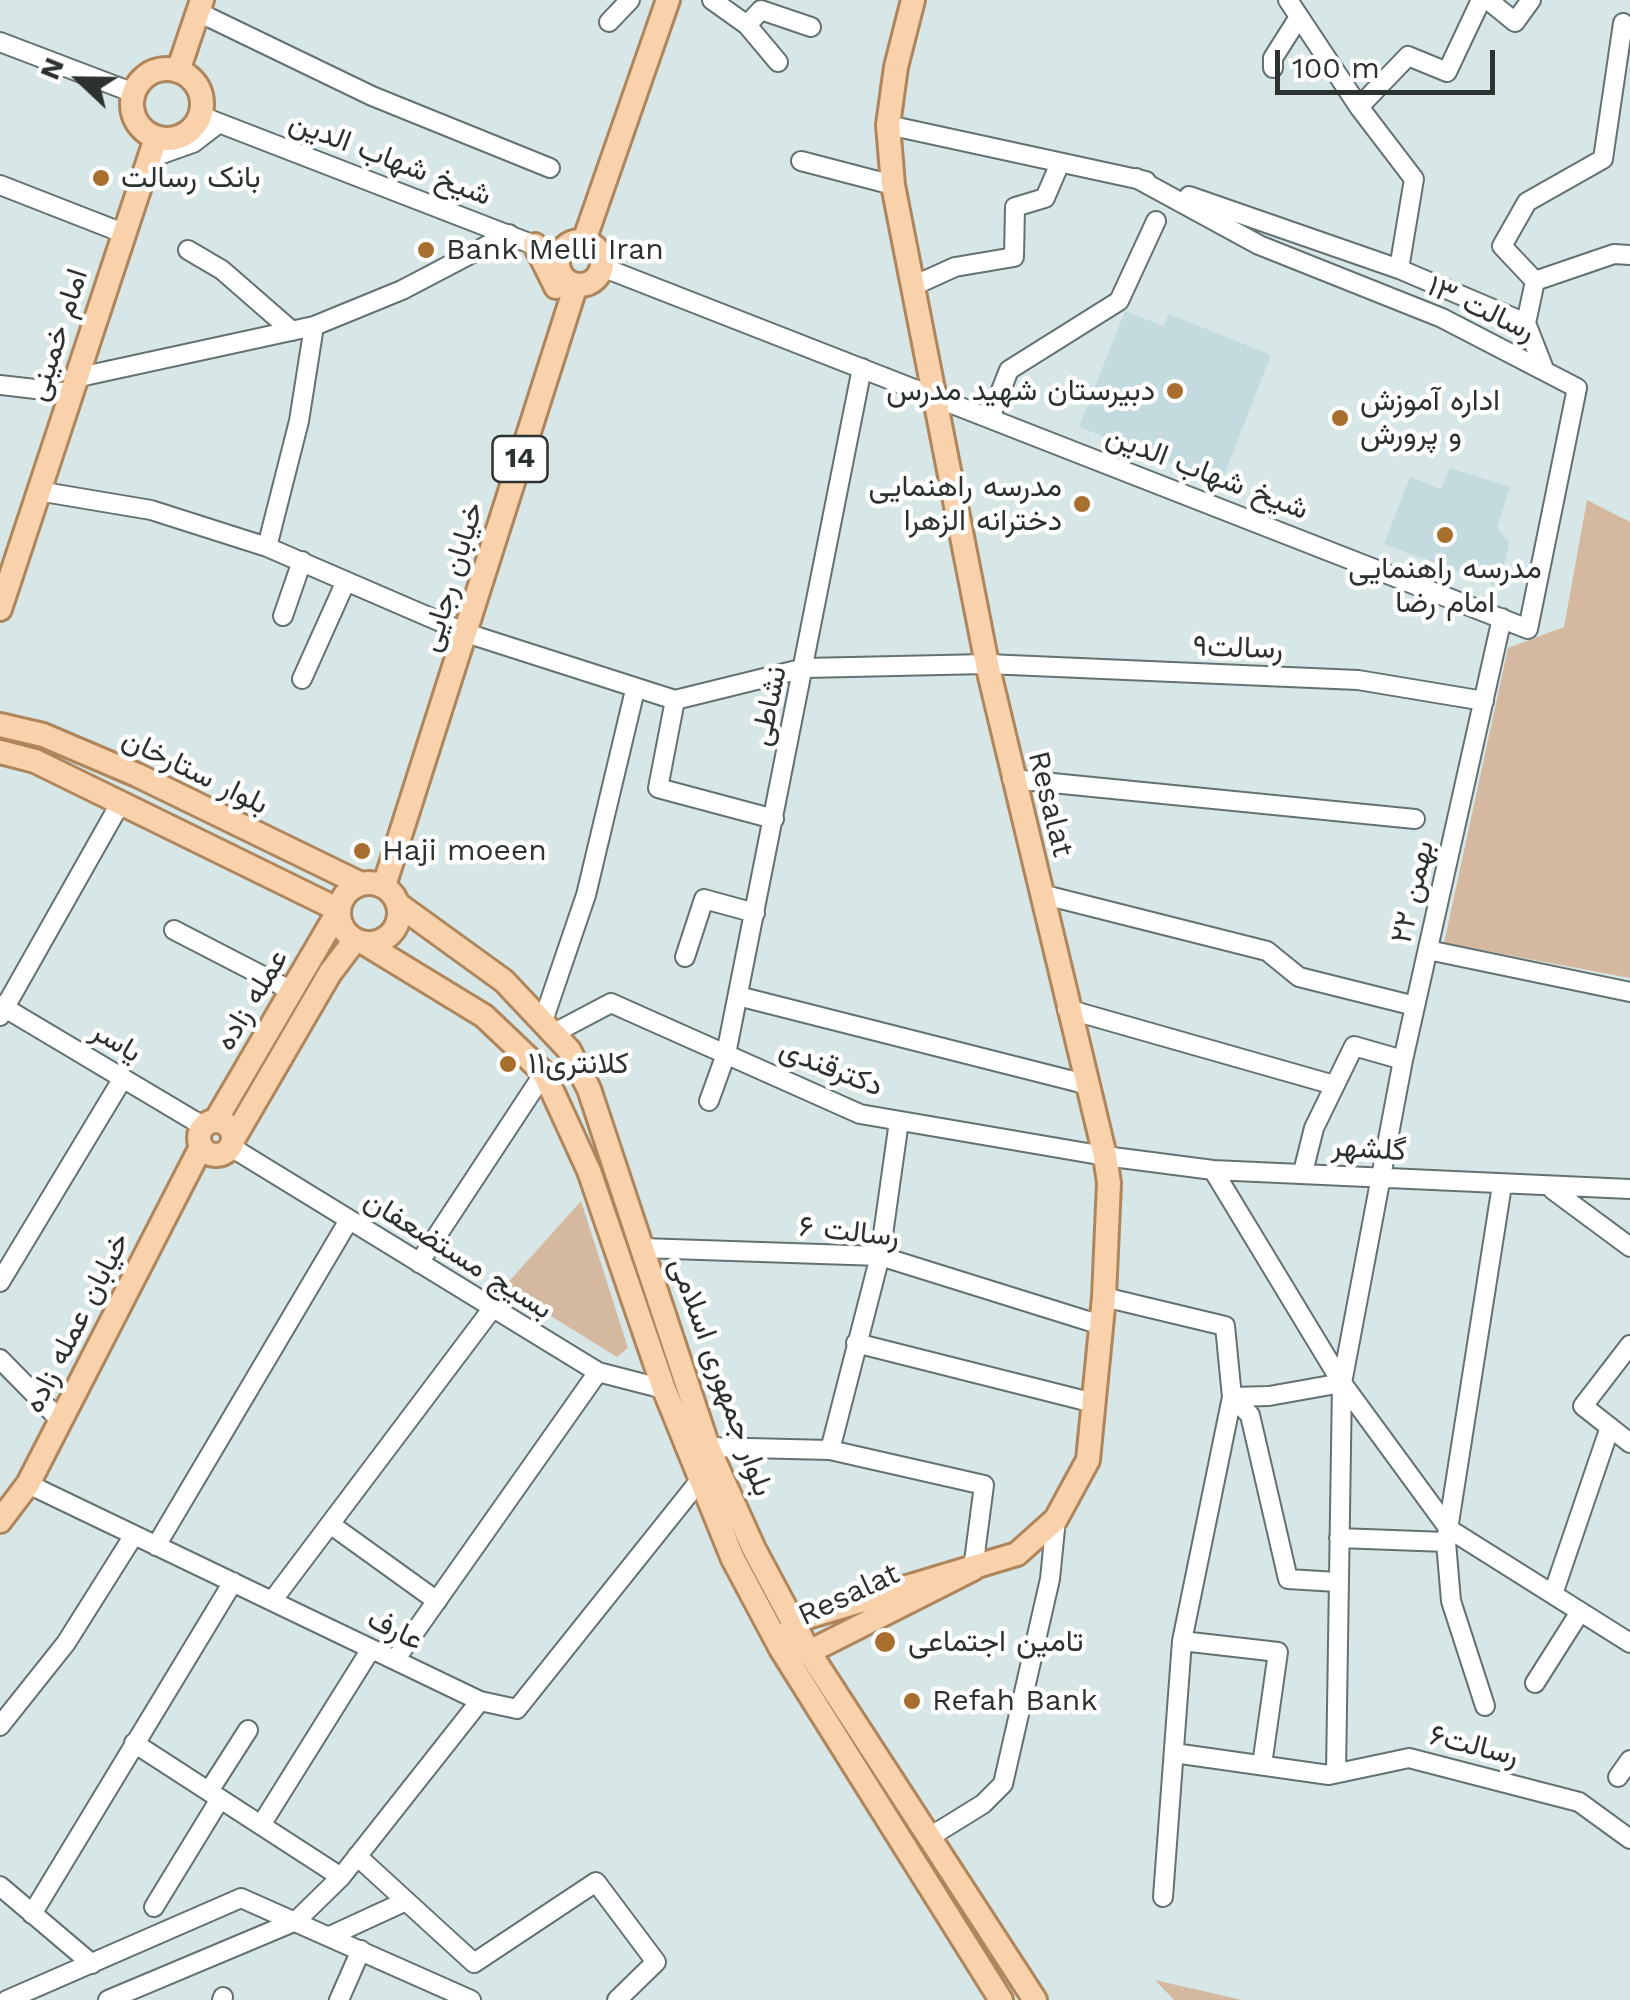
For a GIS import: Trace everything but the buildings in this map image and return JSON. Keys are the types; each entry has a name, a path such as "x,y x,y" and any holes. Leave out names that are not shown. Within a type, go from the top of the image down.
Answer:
{"main road":[{"path":"584,241 668,0"},
{"name":"Resalat","path":"913,0 896,67 888,125 892,185 1012,778 1105,1156 1109,1182 1102,1324 1088,1460 1056,1519 1017,1554 794,1622 781,1649 809,1652 973,1569"},
{"path":"178,70 200,6"},
{"path":"178,70 201,94 210,119 152,149 133,115 134,93 147,76 178,70"},
{"name":"امام خمینی","path":"0,609 152,149"},
{"path":"584,241 598,250 602,267 592,281 576,285 562,276 560,255 567,245 584,241"},
{"path":"535,244 566,308"},
{"name":"خیابان رجایی","path":"381,891 576,285"},
{"name":"بلوار ستارخان","path":"0,725 43,735 137,775 381,891"},
{"name":"بلوار ستارخان","path":"0,752 35,761 339,910"},
{"path":"350,889 381,891 396,928 388,937 360,942 345,933 339,910 350,889"},
{"name":"بلوار جمهوری اسلامی","path":"381,891 504,981 550,1027 589,1089 708,1447 754,1549 809,1652 1035,2000"},
{"name":"عمله زاده","path":"207,1131 339,910"},
{"name":"بلوار جمهوری اسلامی","path":"360,942 484,1016 544,1073 589,1171 664,1389 733,1559 781,1649 1001,2000"},
{"name":"عمله زاده","path":"233,1142 330,973 360,942"},
{"path":"207,1131 216,1156 233,1142"},
{"name":"خیابان عمله زاده","path":"0,1521 28,1484 207,1131"}],"street":[{"path":"609,22 630,0"},
{"path":"712,0 747,25 778,62"},
{"path":"1288,0 1359,107 1414,179 1399,269"},
{"path":"1359,107 1408,56 1447,72 1484,0 1515,22 1531,0"},
{"path":"200,6 372,96 550,168"},
{"path":"747,25 761,10 811,27"},
{"path":"1273,68 1273,58 1299,17"},
{"path":"1535,281 1502,246 1528,202 1603,160 1624,23"},
{"path":"0,42 134,93"},
{"name":"شیخ شهاب الدین","path":"210,119 560,255"},
{"name":"رسالت ۱۳","path":"888,125 1136,178 1399,269 1526,324 1544,369"},
{"path":"801,161 892,185"},
{"path":"912,286 955,267 1014,257 1015,207 1046,198 1060,164"},
{"name":"رسالت ۱۳","path":"1136,178 1259,244 1442,318 1544,369"},
{"path":"0,185 122,233"},
{"path":"990,418 1009,370 1119,301 1156,222"},
{"path":"0,384 73,386 314,326 402,290 509,234"},
{"path":"188,250 222,270 292,331"},
{"path":"1535,281 1614,254 1630,255"},
{"name":"شیخ شهاب الدین","path":"602,267 1502,618"},
{"path":"1526,324 1535,281"},
{"path":"267,547 299,421 314,326"},
{"name":"نشاطی","path":"709,1100 726,1054 806,668 862,368"},
{"path":"1502,618 1528,629 1577,388 1544,369"},
{"path":"38,491 151,510 267,547 466,634 675,700 658,788 774,819"},
{"path":"283,616 302,561"},
{"path":"302,679 346,581"},
{"name":"۲۲ بهمن","path":"1336,1773 1342,1383 1379,1178 1502,618"},
{"name":"رسالت۹","path":"675,700 806,668 987,664 1358,680 1484,701"},
{"path":"550,1027 635,690"},
{"path":"1012,778 1415,819"},
{"path":"2,1009 121,802"},
{"path":"1041,894 1267,952 1299,977 1415,1006"},
{"path":"685,957 704,898 755,913"},
{"path":"174,930 292,991"},
{"path":"1428,950 1630,992"},
{"path":"738,996 1085,1084"},
{"name":"دکترقندی","path":"550,1027 610,1002 860,1114 1105,1156"},
{"name":"یاسر","path":"2,1009 207,1131"},
{"path":"1067,1009 1334,1084"},
{"path":"1302,1172 1314,1128 1354,1046 1404,1060"},
{"path":"419,1264 544,1073"},
{"path":"0,1282 123,1078"},
{"path":"830,1450 880,1256 899,1121"},
{"name":"بسیج مستضعفان","path":"233,1142 349,1220 598,1372 664,1389"},
{"name":"گلشهر","path":"1105,1156 1213,1170 1552,1189 1630,1189"},
{"path":"1213,1170 1342,1383 1448,1535 1630,1643"},
{"path":"1485,1706 1451,1601 1448,1535 1502,1185"},
{"path":"1552,1189 1630,1247"},
{"path":"156,1546 349,1220"},
{"name":"رسالت ۶","path":"642,1248 880,1256 1102,1324"},
{"path":"1104,1297 1226,1326 1232,1397 1182,1641 1163,1897"},
{"path":"272,1601 492,1308"},
{"path":"856,1342 1094,1403"},
{"path":"1630,1345 1582,1406 1630,1443"},
{"path":"0,1359 61,1421"},
{"path":"395,1660 598,1372"},
{"path":"1232,1397 1269,1396 1342,1383"},
{"path":"1232,1397 1250,1416 1288,1580 1337,1582"},
{"path":"1553,1594 1610,1427"},
{"path":"708,1447 830,1450 984,1485 973,1569"},
{"path":"108,2000 296,1921 340,1877 480,1700 517,1709 700,1480"},
{"name":"عارف","path":"28,1484 480,1700"},
{"path":"928,1838 984,1804 1003,1784 1050,1579 1056,1519"},
{"path":"330,1524 436,1601"},
{"path":"0,1726 66,1643 134,1535"},
{"path":"1339,1538 1448,1535"},
{"path":"32,1914 232,1582"},
{"path":"1535,1683 1580,1612"},
{"path":"1182,1641 1278,1652 1262,1766"},
{"path":"262,1826 371,1649"},
{"path":"154,1907 248,1730"},
{"path":"134,1743 340,1877"},
{"name":"رسالت۶","path":"1174,1754 1336,1773 1408,1758 1579,1802 1630,1838"},
{"path":"1618,1777 1630,1760"},
{"path":"357,1856 474,1963 596,1882 656,1962 617,2000"},
{"path":"0,1886 92,1964"},
{"path":"7,2000 242,1898 464,1999"},
{"path":"330,1936 406,1901"},
{"path":"339,2000 361,1950"}],"shaded area":[{"name":"دبیرستان شهید مدرس","path":"1125,311 1163,326 1169,314 1271,355 1221,483 1079,427"},
{"name":"مدرسه راهنمایی امام رضا","path":"1450,468 1510,487 1497,527 1509,543 1499,587 1384,544 1410,477 1441,489"},
{"path":"1587,500 1630,522 1630,978 1444,943 1508,648 1564,627"},
{"path":"581,1201 628,1348 617,1357 504,1287"},
{"path":"1155,1980 1242,2000 1174,2000"}],"place":[{"name":"بانک رسالت","path":"101,178"},
{"name":"Bank Melli Iran","path":"426,250"},
{"name":"دبیرستان شهید مدرس","path":"1175,391"},
{"name":"اداره آموزش و پرورش","path":"1340,418"},
{"name":"مدرسه راهنمایی دخترانه الزهرا","path":"1082,504"},
{"name":"مدرسه راهنمایی امام رضا","path":"1445,535"},
{"name":"Haji moeen","path":"362,851"},
{"name":"کلانتری۱۱","path":"508,1064"},
{"name":"تامین اجتماعی","path":"885,1642"},
{"name":"Refah Bank","path":"912,1701"}]}
